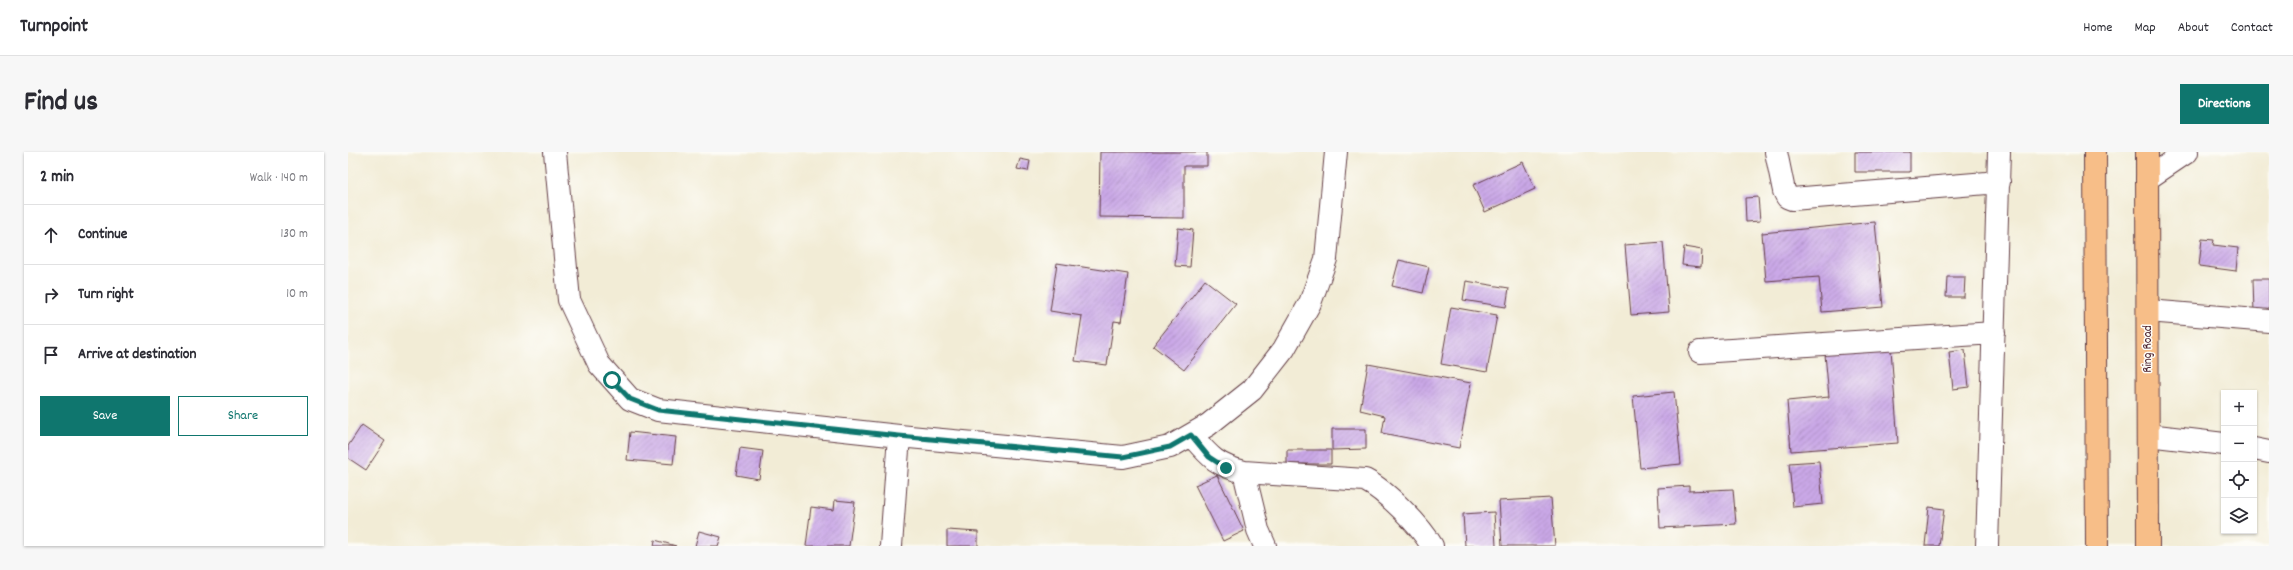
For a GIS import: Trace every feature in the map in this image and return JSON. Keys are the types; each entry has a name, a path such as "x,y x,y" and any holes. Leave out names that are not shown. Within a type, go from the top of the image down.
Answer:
{"main road":[{"path":"2095,152 2097,546"},
{"name":"Ring Road","path":"2147,152 2148,546"}],"street":[{"path":"555,152 569,300 599,364 630,399 658,410 899,436 1123,457 1170,447 1208,425 1252,390 1284,349 1310,303 1326,259 1336,152"},
{"path":"1776,152 1784,191 1787,197 1792,199 1999,182"},
{"path":"1987,546 1999,152"},
{"path":"2147,179 2187,152"},
{"path":"2148,311 2269,321"},
{"path":"1700,352 1994,333"},
{"path":"1191,435 1209,457 1226,468 1244,472 1365,480 1378,487 1403,511 1432,546"},
{"path":"2148,435 2221,444"},
{"path":"891,546 899,436"},
{"path":"2257,450 2269,452"},
{"path":"1244,472 1258,530 1264,546"}],"building":[{"path":"1100,152 1207,152 1207,166 1184,166 1184,218 1099,217"},
{"path":"1855,152 1910,152 1910,172 1855,172"},
{"path":"1020,159 1030,161 1028,171 1017,169"},
{"path":"1523,162 1535,189 1485,212 1473,185"},
{"path":"1758,197 1760,221 1746,222 1745,198"},
{"path":"1875,222 1883,307 1822,312 1819,277 1766,281 1762,233"},
{"path":"1178,228 1193,230 1190,267 1175,266"},
{"path":"2202,239 2214,240 2213,245 2238,248 2236,271 2199,266"},
{"path":"1663,242 1669,312 1631,315 1625,245"},
{"path":"1684,247 1702,250 1701,267 1682,265"},
{"path":"1399,260 1429,267 1423,293 1392,286"},
{"path":"1057,263 1128,274 1121,322 1114,321 1107,365 1075,361 1082,316 1050,311"},
{"path":"1947,277 1965,277 1964,297 1946,297"},
{"path":"2253,279 2269,279 2269,312 2254,313"},
{"path":"1205,280 1236,304 1184,370 1153,346"},
{"path":"1466,281 1509,288 1506,307 1463,300"},
{"path":"1451,307 1497,315 1487,372 1441,364"},
{"path":"1891,349 1898,443 1791,451 1787,401 1829,397 1825,354"},
{"path":"1965,350 1969,387 1953,389 1949,352"},
{"path":"1368,364 1471,383 1459,448 1382,433 1385,416 1360,410"},
{"path":"1674,392 1681,464 1640,468 1633,396"},
{"path":"362,425 385,441 366,470 348,458 348,446"},
{"path":"1332,429 1366,429 1366,449 1332,450"},
{"path":"630,432 676,437 673,464 627,460"},
{"path":"740,448 763,451 759,479 736,475"},
{"path":"1287,450 1331,450 1331,464 1287,464"},
{"path":"1819,461 1823,504 1793,507 1789,463"},
{"path":"1217,475 1244,531 1223,541 1195,485"},
{"path":"1689,486 1689,491 1733,489 1736,524 1660,528 1658,488"},
{"path":"1551,498 1555,546 1502,546 1499,501"},
{"path":"835,500 855,502 849,546 806,546 811,507 834,510"},
{"path":"1929,507 1944,509 1939,546 1925,546"},
{"path":"1494,512 1496,546 1465,546 1463,514"},
{"path":"947,530 978,532 978,546 947,546"},
{"path":"699,531 721,537 718,546 695,546"},
{"path":"655,540 676,546 654,546"}],"route":[{"path":"612,380 630,399 658,410 899,436 1123,457 1170,447 1191,435 1209,457 1226,468"}]}
